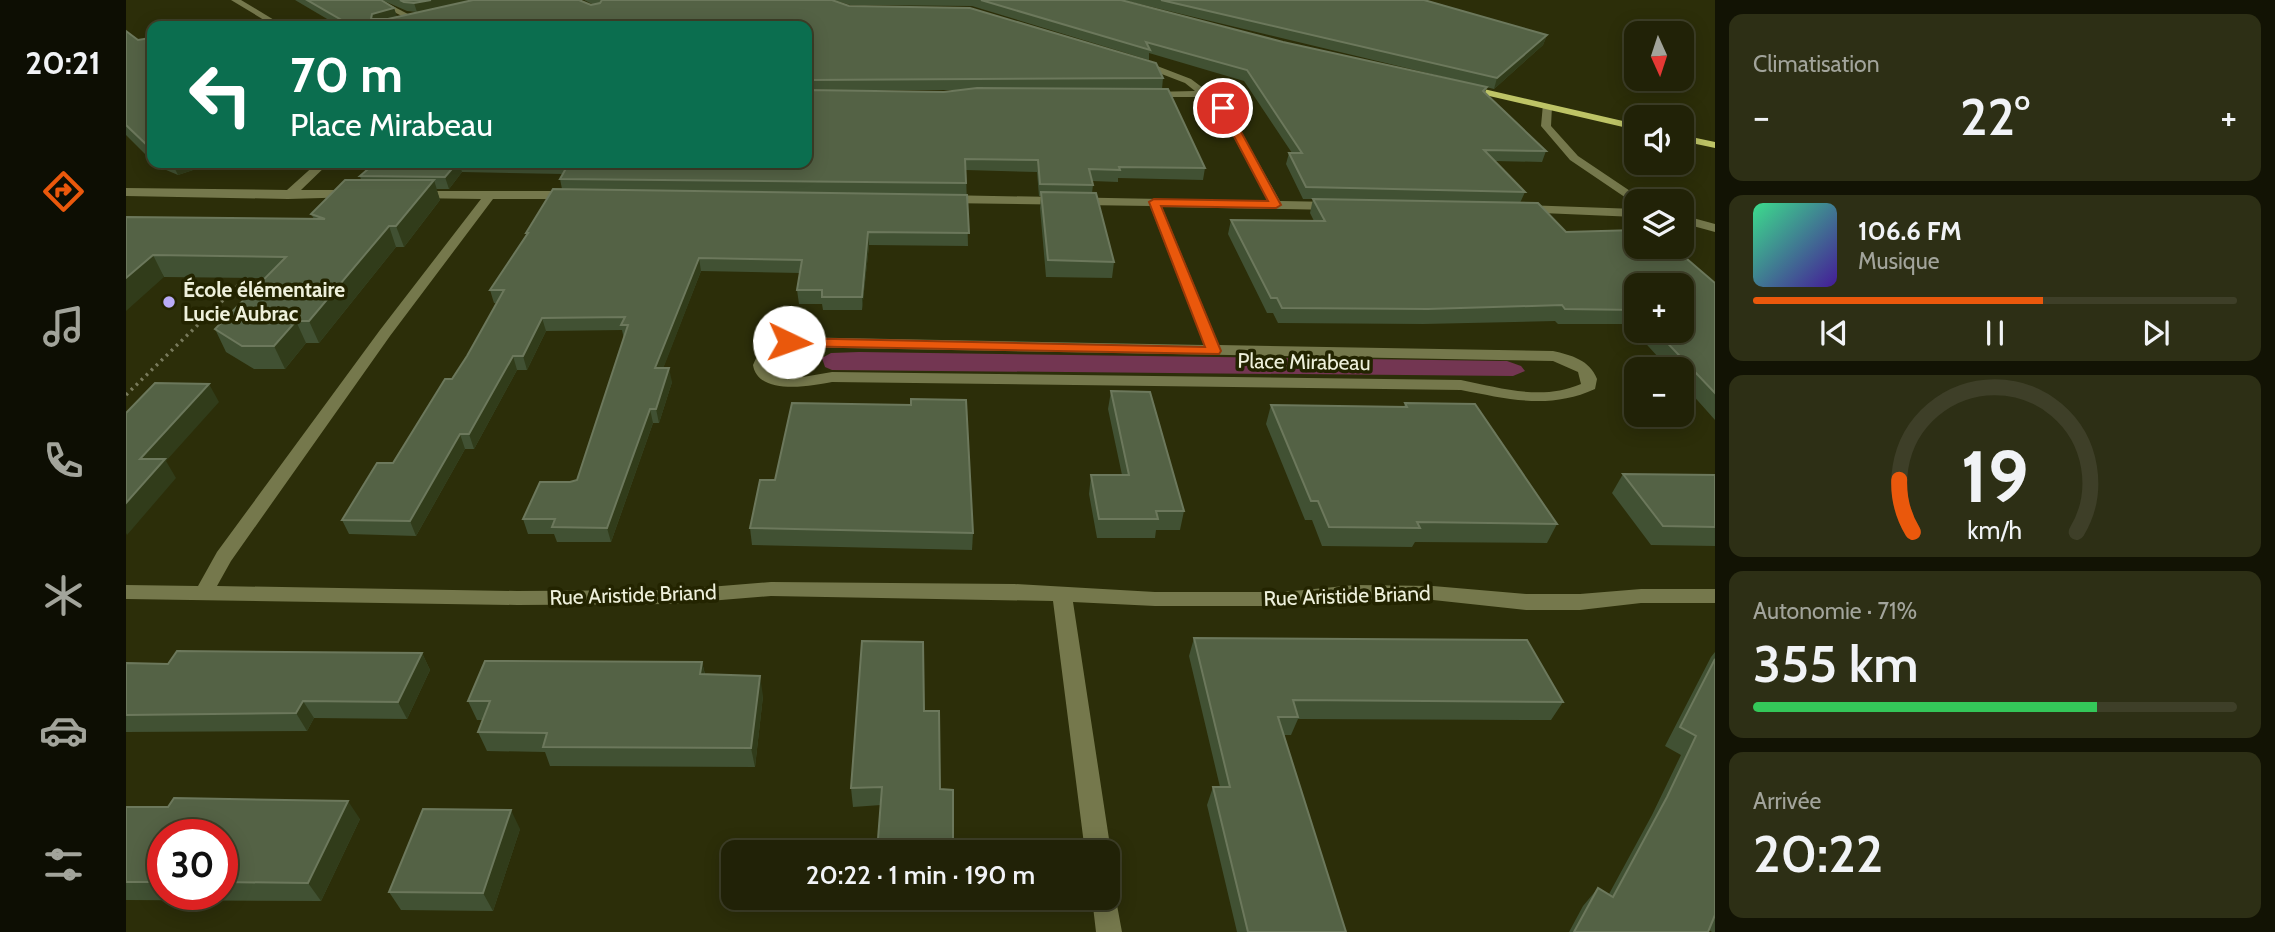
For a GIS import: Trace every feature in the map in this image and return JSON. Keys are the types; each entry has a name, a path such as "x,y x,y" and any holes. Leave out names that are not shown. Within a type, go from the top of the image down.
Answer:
{"main road":[{"path":"1454,85 1624,124"},
{"path":"1694,141 1715,145"}],"street":[{"path":"236,0 272,21"},
{"path":"375,0 412,19 426,21"},
{"path":"405,21 412,19"},
{"path":"1129,59 1174,73 1223,108 1276,205"},
{"path":"1143,95 1207,94"},
{"path":"1547,106 1546,126 1574,158 1624,191"},
{"path":"288,195 318,168"},
{"path":"126,192 370,194"},
{"path":"397,195 587,195"},
{"path":"204,592 224,557 490,195"},
{"path":"933,199 1343,206"},
{"name":"Place Mirabeau","path":"1154,202 1214,351"},
{"path":"1507,209 1624,213"},
{"path":"1694,222 1715,228"},
{"name":"Place Mirabeau","path":"789,342 1214,351 1553,356 1577,364 1590,381 1589,386 1568,397 1551,399 1461,385 832,377 797,384 766,376 761,369 761,360 766,352 776,345 789,342"},
{"name":"Rue Aristide Briand","path":"126,592 530,598 673,597 771,589 1062,592 1155,599 1257,599 1355,592 1433,593 1526,602 1580,602 1641,596 1715,596"},
{"path":"1062,592 1096,840"},
{"path":"1106,910 1109,932"}],"path":[{"path":"126,395 255,269"}],"shaded area":[{"path":"831,353 1507,361 1521,366 1525,371 1513,376 832,370 825,367 822,358"}],"building":[{"path":"307,0 381,0 394,8 372,14 371,19 388,19 473,0 579,0 591,5 602,0 832,0 849,6 970,8 1156,63 1163,78 812,80 812,21 343,21"},
{"path":"400,0 431,0 414,3"},
{"path":"981,0 1121,0 1283,42 1487,87 1483,91 1546,151 1484,150 1525,192 1306,187 1289,153 1302,153 1247,70 1146,42 1150,50"},
{"path":"1161,0 1424,0 1547,35 1497,78"},
{"path":"126,31 138,40 147,38 147,145 126,125"},
{"path":"977,88 1168,89 1205,168 1089,169 1093,185 1040,184 1038,160 965,159 966,183 560,179 566,168 812,168 812,90 944,92"},
{"path":"369,168 453,168 445,177 360,176"},
{"path":"345,180 434,180 396,226 389,226 309,321 296,321 274,346 242,346 215,329 286,257 153,255 126,278 126,217 325,219 311,214"},
{"path":"553,189 967,195 969,233 868,232 862,297 822,297 822,290 797,290 802,260 699,258 655,368 669,368 656,409 650,409 607,528 552,527 555,519 523,519 540,482 577,480 628,325 621,325 625,317 542,318 523,356 513,356 469,434 460,434 410,521 342,520 377,463 393,463 445,379 452,379 467,356 504,290 490,290"},
{"path":"1041,192 1096,193 1114,262 1048,260"},
{"path":"1313,199 1538,203 1566,232 1624,230 1624,259 1687,259 1715,283 1715,393 1694,371 1694,357 1681,357 1667,343 1694,343 1694,273 1624,273 1624,310 1565,309 1562,305 1428,309 1282,308 1277,298 1271,298 1231,220 1325,221"},
{"path":"155,383 209,384 140,459 165,459 126,503 126,413"},
{"path":"1111,391 1150,392 1184,511 1156,511 1158,519 1099,519 1091,475 1129,475"},
{"path":"911,399 966,400 973,533 750,528 760,480 775,480 792,403 911,405"},
{"path":"1405,403 1475,404 1557,524 1417,522 1420,528 1329,527 1318,501 1311,501 1271,405 1407,407"},
{"path":"1623,474 1715,475 1715,527 1663,526"},
{"path":"1194,638 1527,640 1563,702 1293,700 1298,717 1278,717 1346,932 1248,932 1213,787 1230,787"},
{"path":"862,641 923,642 924,711 939,711 940,789 953,790 953,840 878,840 882,787 851,788"},
{"path":"177,651 422,653 398,702 303,701 296,713 126,715 126,663 168,664"},
{"path":"1715,659 1715,915 1708,932 1574,932 1598,888 1613,897 1667,797 1696,736 1680,727"},
{"path":"485,661 702,662 700,674 760,676 751,748 543,747 547,733 478,732 490,701 468,701"},
{"path":"174,798 348,801 308,883 238,882 238,819 147,819 147,882 126,882 126,807 168,807"},
{"path":"423,809 511,810 483,893 389,892"}],"place":[{"name":"École élémentaire Lucie Aubrac","path":"169,302"}],"route":[{"path":"789,342 1214,351 1154,202 1276,205 1223,108"}]}
